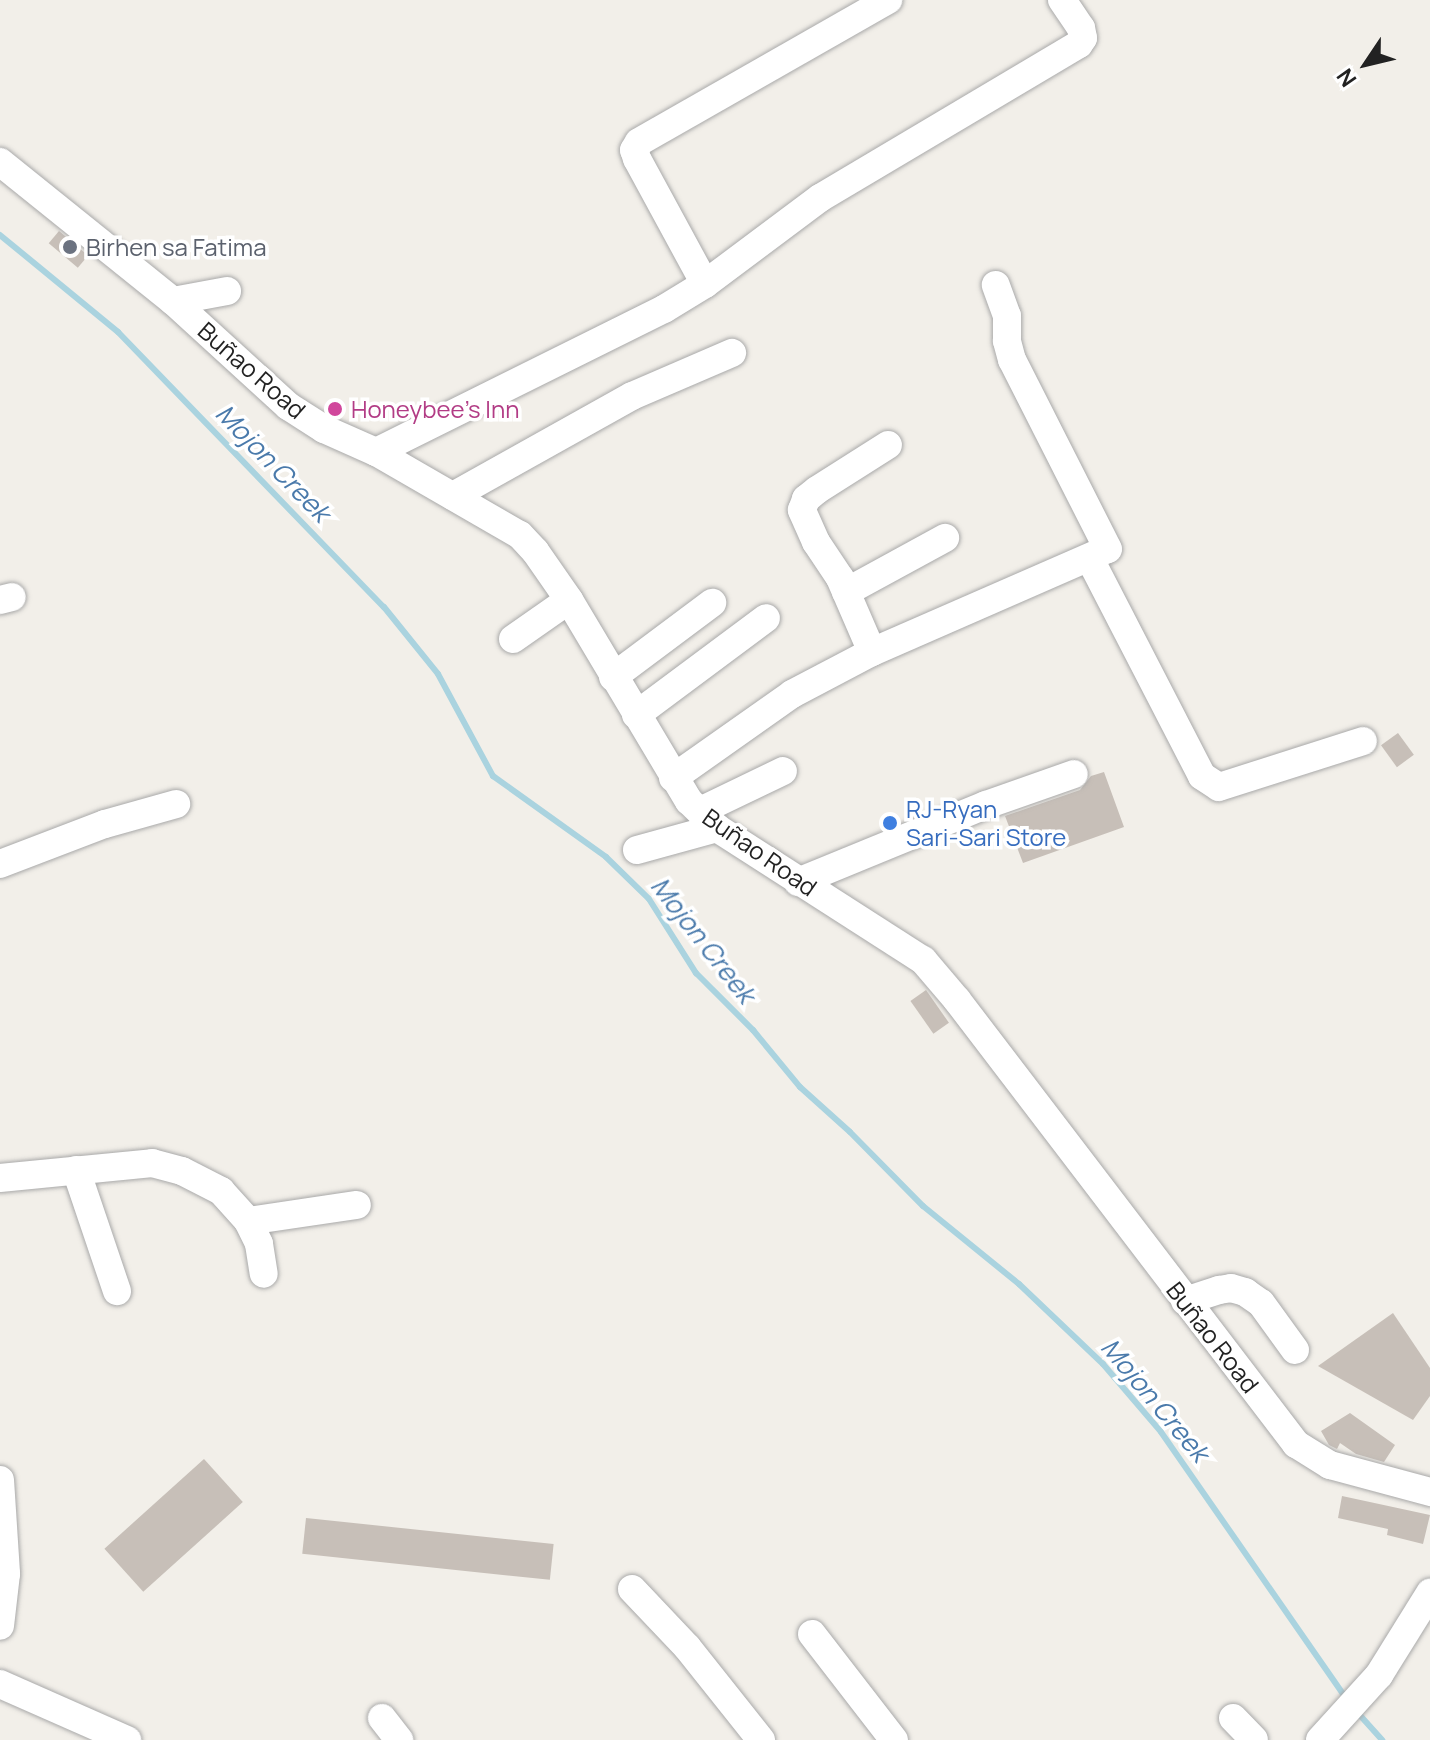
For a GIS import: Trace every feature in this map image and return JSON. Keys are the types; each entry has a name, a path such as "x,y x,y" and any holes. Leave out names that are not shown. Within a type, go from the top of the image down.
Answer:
{"street":[{"path":"705,284 637,159 634,150 639,142 888,0"},
{"path":"376,452 664,309 705,284 820,198 1079,44 1083,38 1081,28 1062,0"},
{"name":"Buñao Road","path":"0,162 173,301 268,384 288,406 324,429 376,452 520,535 569,600 673,778 708,819 798,882 923,960 957,1000 1296,1444 1330,1465 1430,1492"},
{"path":"673,778 792,694 872,652 1108,549 1012,360 1007,316 996,285"},
{"path":"173,301 227,291"},
{"path":"453,496 632,396 732,353"},
{"path":"872,652 846,592 816,542 802,510 806,499 817,490 888,445"},
{"path":"846,592 945,538"},
{"path":"1090,559 1202,776 1219,787 1232,785 1363,741"},
{"path":"513,639 569,600"},
{"path":"613,677 712,603"},
{"path":"636,715 766,618"},
{"path":"637,850 708,819 783,771"},
{"path":"798,882 986,805 1074,774"},
{"path":"0,864 105,824 176,804"},
{"path":"0,1178 152,1163 182,1171 221,1191 248,1221 259,1244 264,1274"},
{"path":"76,1170 117,1291"},
{"path":"248,1221 357,1205"},
{"path":"1185,1301 1231,1288 1245,1292 1261,1303 1295,1350"},
{"path":"0,1480 6,1574 0,1626"},
{"path":"632,1589 687,1647 761,1740"},
{"path":"1320,1740 1420,1633 1430,1593"},
{"path":"812,1634 894,1740"},
{"path":"0,1684 127,1740"},
{"path":"1233,1718 1254,1740"}],"building":[{"name":"Birhen sa Fatima","path":"59,231 88,255 78,268 49,243"},
{"path":"1398,733 1414,755 1397,767 1381,745"},
{"path":"1104,772 1124,827 1023,863 1005,816 1080,790 1091,776"},
{"path":"926,990 949,1023 933,1034 910,1001"},
{"path":"1393,1313 1430,1368 1430,1396 1413,1420 1318,1366"},
{"path":"1350,1413 1395,1445 1384,1462 1356,1454 1340,1443 1337,1449 1329,1445 1321,1431"},
{"path":"204,1459 243,1502 143,1592 104,1549"},
{"path":"1342,1496 1430,1515 1423,1544 1387,1535 1388,1529 1338,1518"},
{"path":"306,1518 554,1544 550,1580 302,1554"}],"waterway":[{"name":"Mojon Creek","path":"0,235 118,332 384,607 438,674 493,776 606,857 649,899 696,973 753,1030 800,1087 850,1132 923,1206 1019,1284 1103,1364 1161,1432 1347,1700"},
{"name":"Mojon Creek","path":"1357,1712 1382,1740"}],"place":[{"name":"Birhen sa Fatima","path":"70,247"},
{"name":"Honeybee's Inn","path":"335,409"},
{"name":"RJ-Ryan Sari-Sari Store","path":"890,823"}]}
